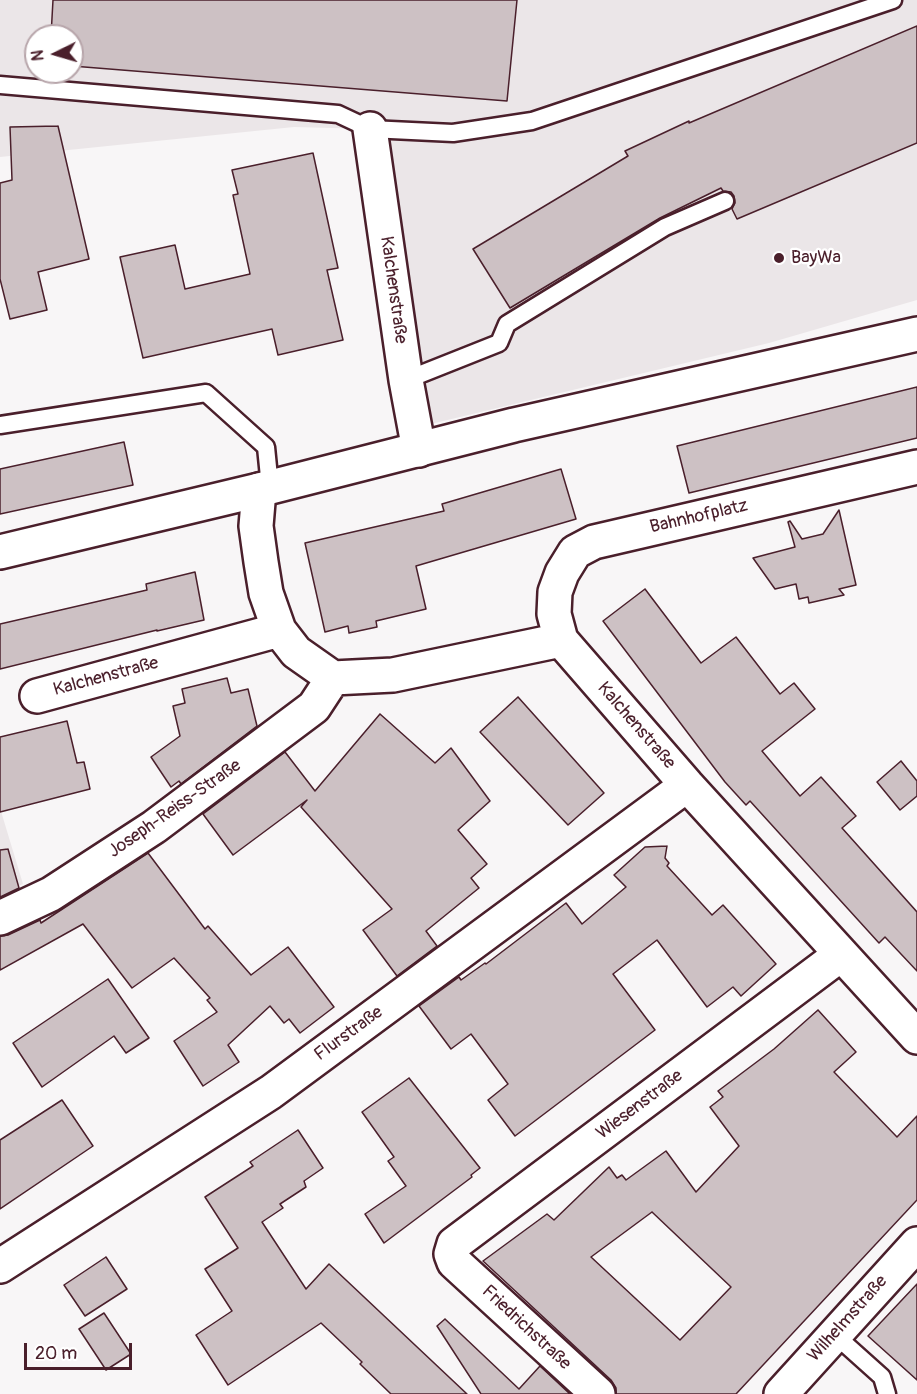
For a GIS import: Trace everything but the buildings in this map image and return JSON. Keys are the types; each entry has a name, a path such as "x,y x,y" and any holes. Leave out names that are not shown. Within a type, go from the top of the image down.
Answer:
{"street":[{"name":"Kalchenstraße","path":"370,129 406,380 419,450"},
{"path":"0,552 514,425 917,334"},
{"name":"Bahnhofplatz","path":"561,640 554,614 555,592 562,573 575,552 594,542 917,468"},
{"path":"264,488 256,526 266,593 279,630 296,652 333,678 393,675 561,640"},
{"name":"Kalchenstraße","path":"37,696 279,630"},
{"name":"Kalchenstraße","path":"561,640 687,785 917,1038"},
{"name":"Joseph-Reiss-Straße","path":"0,918 51,894 154,827 314,708 333,678"},
{"name":"Flurstraße","path":"0,1266 271,1092 687,785"},
{"name":"Wiesenstraße","path":"454,1262 451,1254 454,1244 840,955"},
{"name":"Wilhelmstraße","path":"781,1394 917,1244"},
{"name":"Friedrichstraße","path":"454,1262 598,1394"}],"lane":[{"path":"0,86 338,114 370,129 453,133 532,121 893,0"},
{"path":"406,380 499,344 507,324 665,227 725,201"},
{"path":"0,425 206,393 266,447 264,488"},
{"path":"834,1334 882,1377 886,1394"}],"shaded area":[{"name":"BayWa","path":"0,0 917,0 917,300 769,343 414,428 370,129 294,127 0,157"},
{"path":"0,808 23,884 0,894"}],"place":[{"name":"BayWa","path":"779,258"}]}
